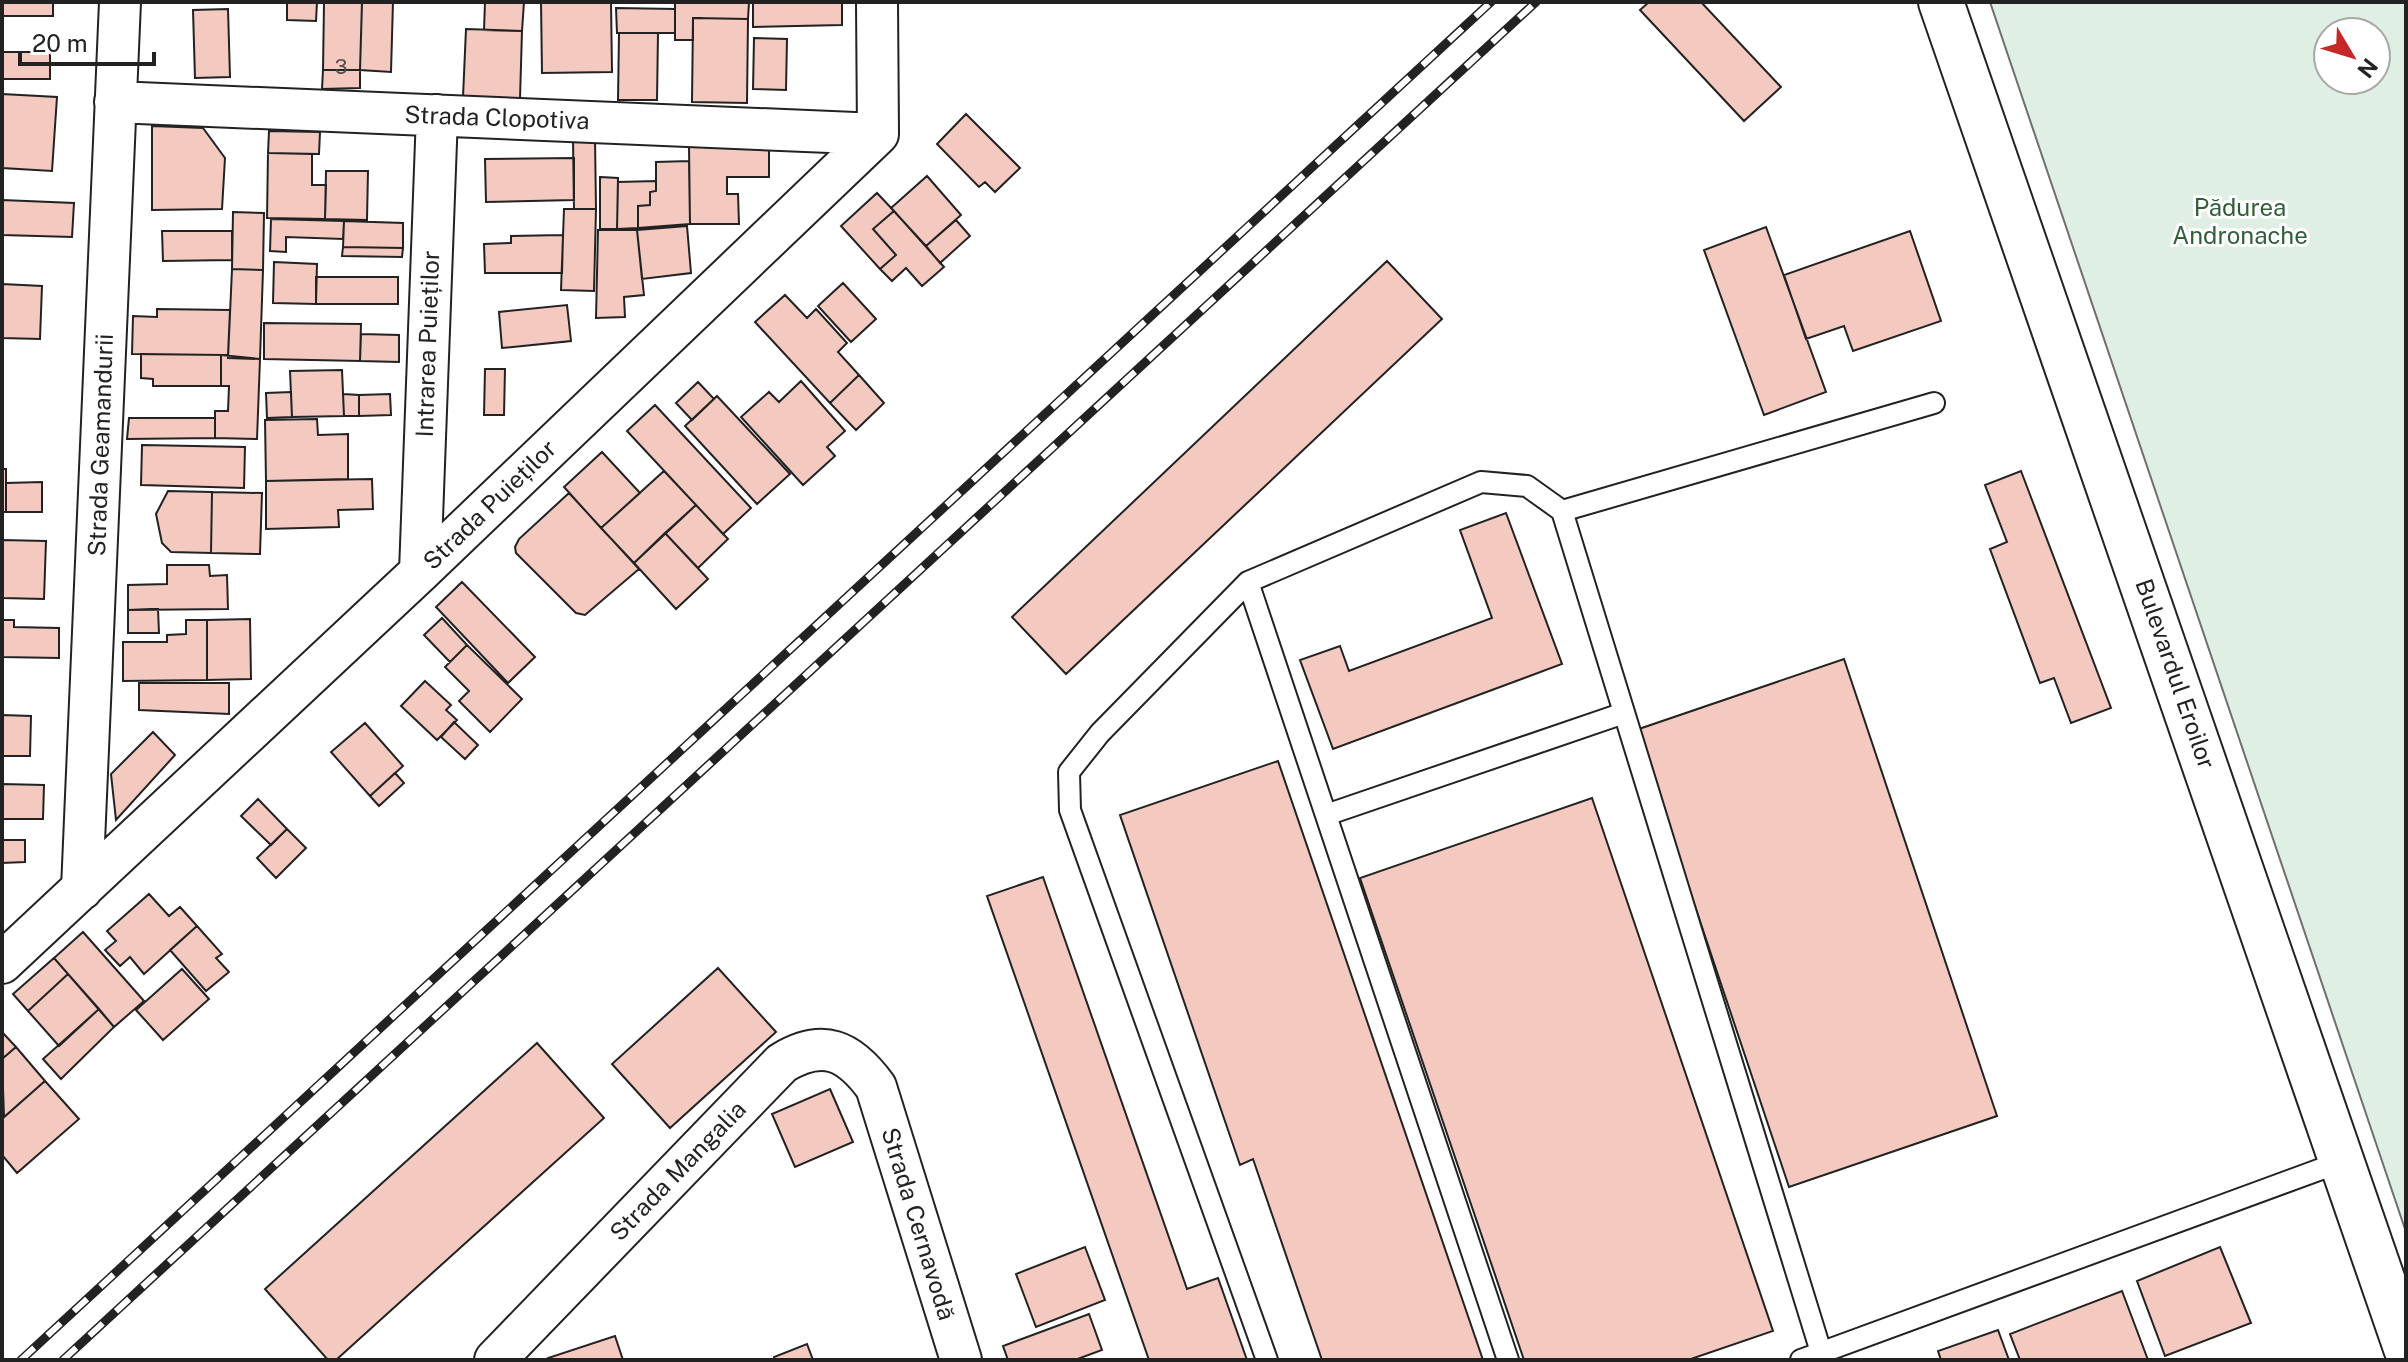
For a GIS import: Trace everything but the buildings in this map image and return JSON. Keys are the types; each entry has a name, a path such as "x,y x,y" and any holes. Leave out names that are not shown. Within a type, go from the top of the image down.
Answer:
{"main road":[{"name":"Bulevardul Eroilor","path":"1941,2 2406,1348"}],"street":[{"name":"Strada Geamandurii","path":"82,889 120,2"},
{"path":"877,2 878,134"},
{"name":"Strada Clopotiva","path":"115,102 878,134"},
{"name":"Intrarea Puieților","path":"420,572 437,115"},
{"name":"Strada Puieților","path":"2,963 420,572 878,134"},
{"name":"Strada Mangalia","path":"495,1360 782,1063 801,1051 820,1049 839,1053 855,1062 876,1087"},
{"name":"Strada Cernavodă","path":"876,1087 961,1360"}],"lane":[{"path":"1562,511 1934,403"},
{"path":"1267,1360 1070,810 1069,772 1100,733 1248,582 1481,482 1527,486 1562,511 1821,1352"},
{"path":"1248,582 1508,1360"},
{"path":"1326,815 1624,713"},
{"path":"1801,1360 2343,1161"}],"green space":[{"name":"Pădurea Andronache","path":"1990,2 2406,2 2406,1232"}],"railway":[{"path":"21,1360 1491,2"},
{"path":"63,1360 1536,2"}]}
